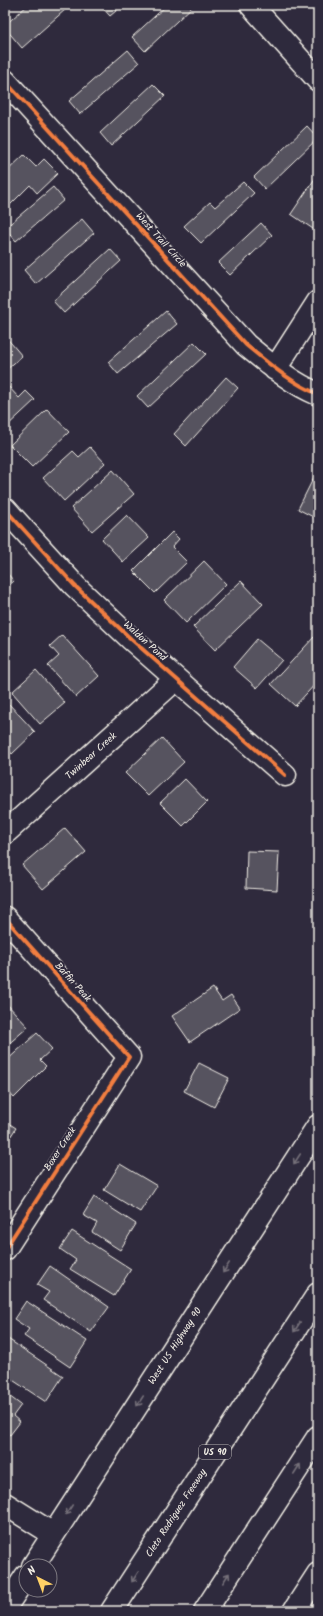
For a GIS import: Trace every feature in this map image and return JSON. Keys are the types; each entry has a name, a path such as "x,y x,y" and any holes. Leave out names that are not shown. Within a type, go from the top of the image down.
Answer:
{"main road":[{"path":"250,5 318,80"},
{"name":"West Trail Circle","path":"5,81 246,345 275,369 308,390 318,394"},
{"path":"275,369 318,302"},
{"name":"Waldon Pond","path":"5,509 75,586 130,639 285,775"},
{"name":"Twinbear Creek","path":"5,833 176,679"},
{"name":"Baffin Peak","path":"5,918 129,1057"},
{"name":"Boxer Creek","path":"5,1249 129,1057"},
{"name":"West US Highway 90","path":"37,1558 318,1126"},
{"name":"Cleto Rodriguez Freeway","path":"112,1611 318,1294"},
{"path":"205,1611 318,1437"},
{"path":"5,1504 53,1534"},
{"path":"294,1611 318,1574"},
{"path":"5,1608 18,1588"}],"building":[{"path":"28,5 63,5 66,9 22,48 5,28 5,25"},
{"path":"100,5 123,5 110,16"},
{"path":"167,5 194,5 145,51 132,37"},
{"path":"128,50 139,63 80,114 69,101"},
{"path":"153,84 165,96 111,146 100,133"},
{"path":"307,126 318,138 265,189 254,177"},
{"path":"24,155 36,167 44,159 58,173 37,193 30,185 7,208 5,206 5,173"},
{"path":"318,174 318,227 316,231 291,214"},
{"path":"243,182 254,193 201,243 184,226 210,202 215,207"},
{"path":"53,187 64,200 16,241 5,228"},
{"path":"82,219 94,233 36,284 24,270"},
{"path":"261,223 272,235 230,275 218,263"},
{"path":"110,249 121,261 64,313 53,301"},
{"path":"166,311 177,324 118,374 108,362"},
{"path":"5,336 22,356 5,371"},
{"path":"194,342 206,354 148,408 137,396"},
{"path":"226,377 238,388 186,446 174,434"},
{"path":"5,384 19,398 26,391 35,400 5,428"},
{"path":"47,409 69,432 32,467 10,445"},
{"path":"90,447 105,463 64,501 43,478 73,451 79,457"},
{"path":"318,469 318,512 315,518 298,509"},
{"path":"113,470 134,494 92,531 71,508"},
{"path":"127,515 149,538 123,562 102,539"},
{"path":"172,532 179,539 172,547 187,562 155,593 133,571"},
{"path":"204,561 226,584 186,623 164,600"},
{"path":"5,571 14,581 5,589"},
{"path":"241,581 263,604 215,650 193,627"},
{"path":"62,635 99,676 76,697 48,666 59,656 50,646"},
{"path":"314,637 318,641 318,681 295,706 271,684"},
{"path":"257,639 282,660 257,688 233,667"},
{"path":"36,670 65,703 40,724 12,692"},
{"path":"8,703 35,732 12,754 5,746 5,706"},
{"path":"162,738 184,762 148,796 125,773"},
{"path":"185,779 207,802 183,826 160,803"},
{"path":"65,828 86,852 43,889 22,865"},
{"path":"247,851 279,852 277,890 246,888"},
{"path":"213,988 222,1001 231,995 240,1008 190,1042 172,1016"},
{"path":"6,1003 28,1027 5,1047 5,1004"},
{"path":"37,1033 52,1049 40,1060 46,1066 14,1098 5,1088 5,1062"},
{"path":"199,1063 229,1078 214,1107 184,1091"},
{"path":"5,1121 16,1128 5,1145"},
{"path":"120,1164 157,1186 140,1212 104,1190"},
{"path":"94,1197 136,1224 120,1250 92,1232 97,1223 83,1215"},
{"path":"72,1231 131,1269 114,1296 70,1269 76,1260 60,1249"},
{"path":"50,1266 109,1307 91,1332 43,1300 49,1292 37,1285"},
{"path":"26,1301 87,1341 70,1367 24,1336 29,1329 14,1319"},
{"path":"5,1337 63,1376 46,1402 5,1375 5,1370 8,1366 5,1364"},
{"path":"5,1393 21,1405 13,1416 20,1422 10,1435 5,1432"}],"cycle path":[{"path":"5,81 246,345 271,366 298,384 318,394"},
{"path":"5,509 75,586 131,639 285,775"},
{"path":"5,918 129,1057 5,1249"}]}
